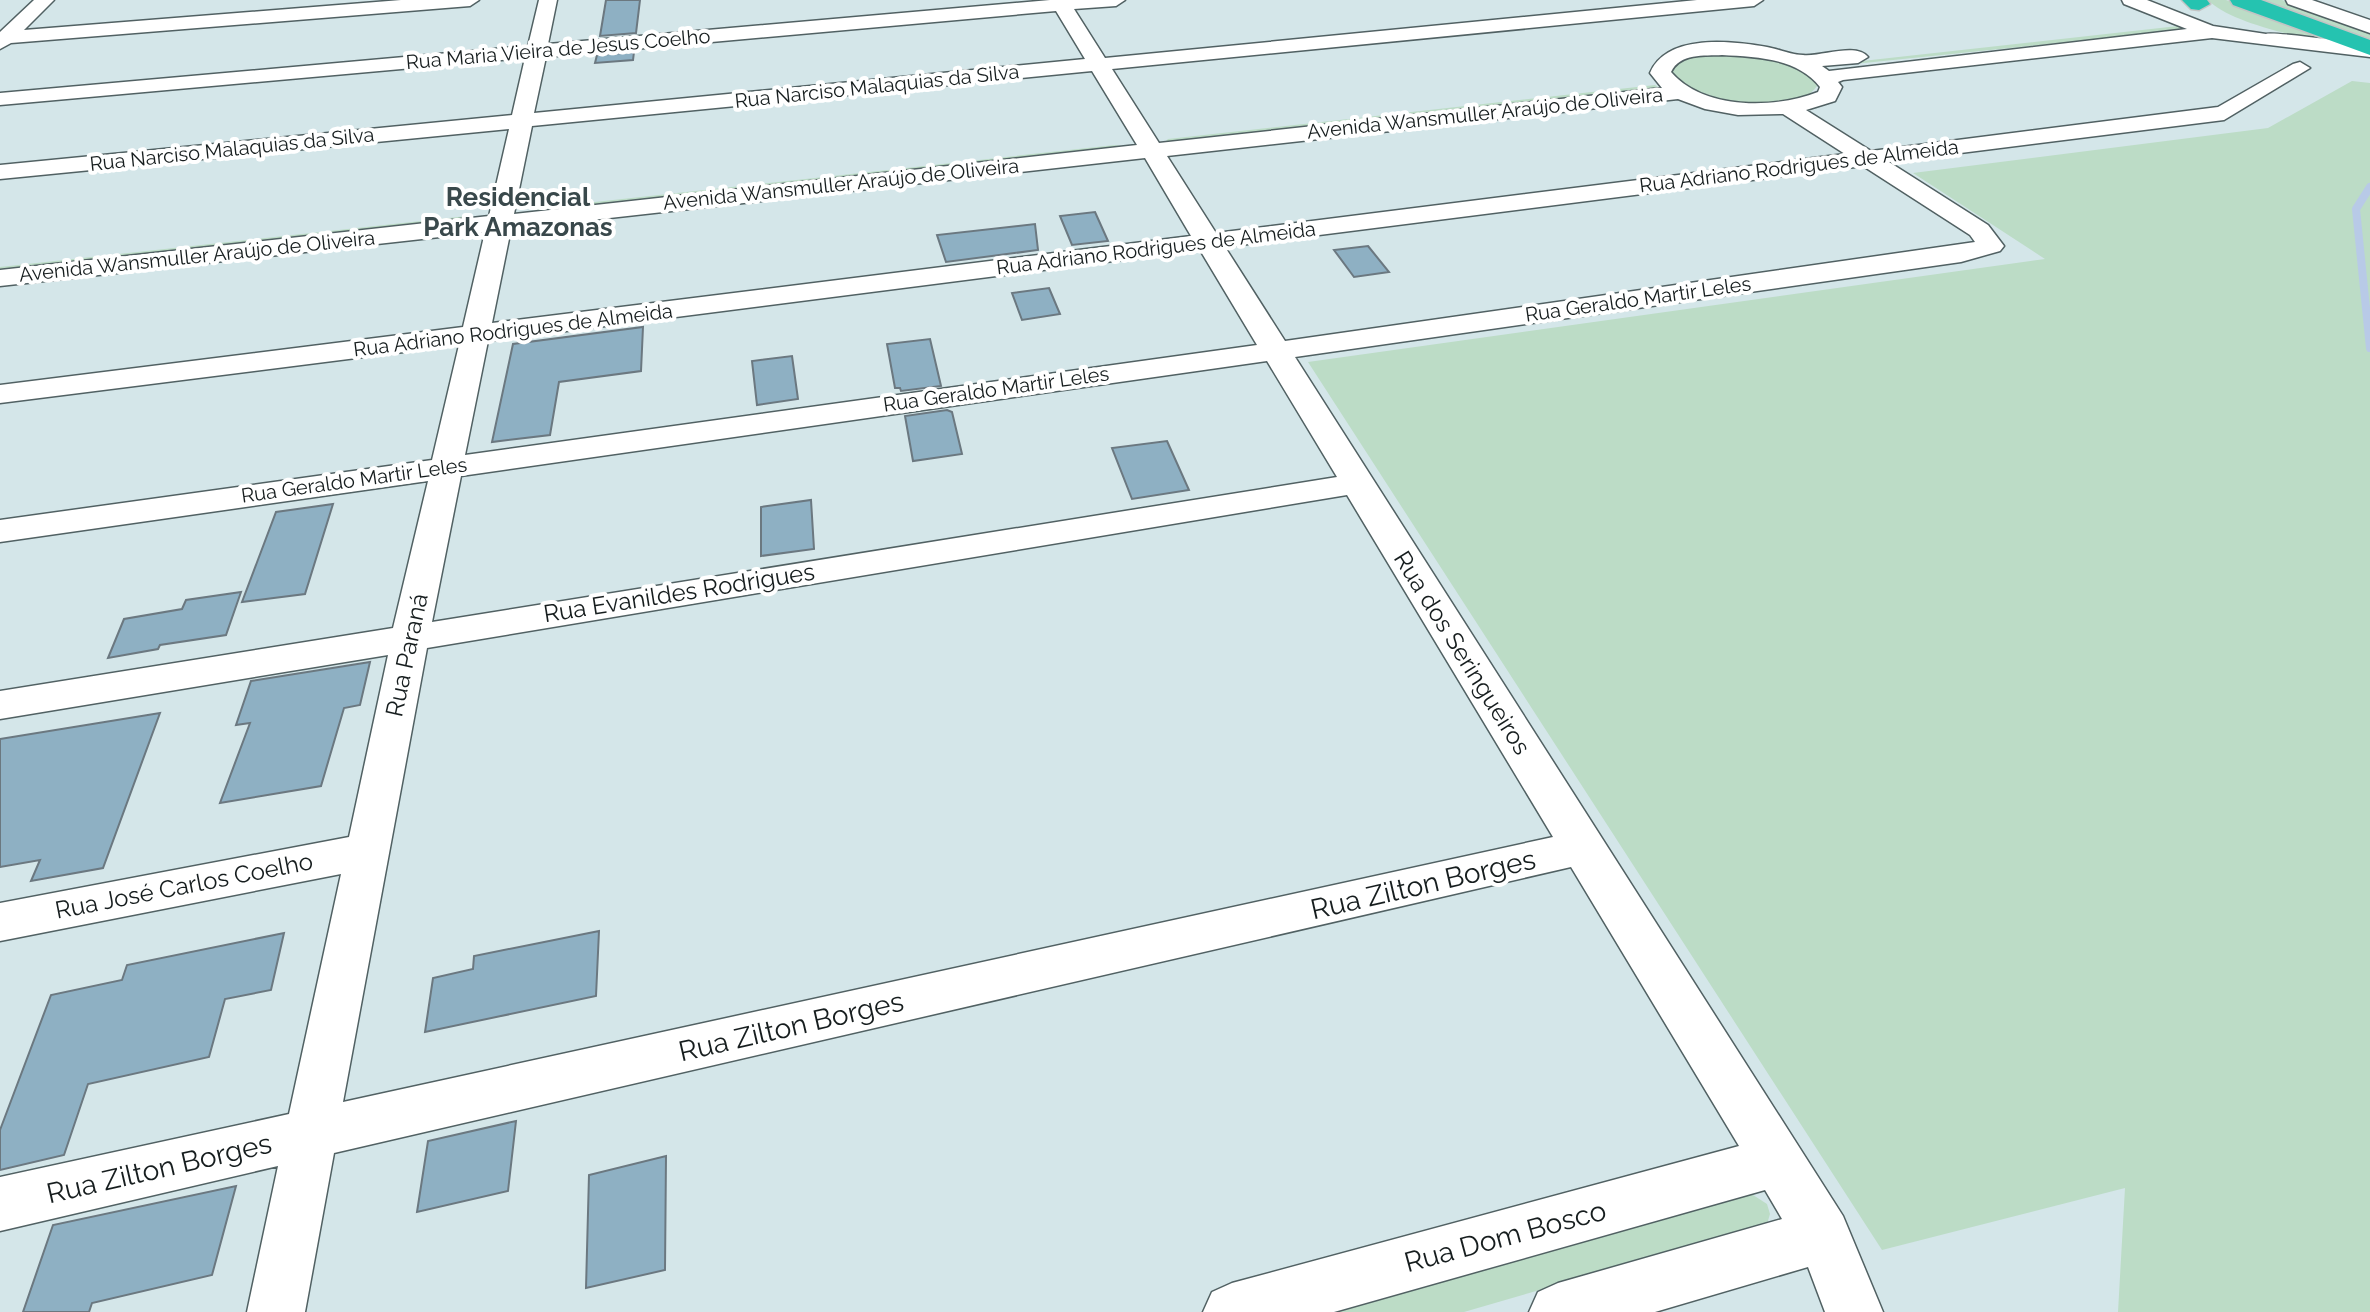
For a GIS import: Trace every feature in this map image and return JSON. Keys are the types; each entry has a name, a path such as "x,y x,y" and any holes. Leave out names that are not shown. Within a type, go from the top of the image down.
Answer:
{"highway":[{"path":"2241,0 2370,50"},
{"path":"2299,56 2370,62"}],"street":[{"path":"0,17 19,0"},
{"path":"2,39 45,0"},
{"path":"2,39 470,0"},
{"name":"Rua Paraná","path":"276,1312 410,637 548,0"},
{"name":"Rua Maria Vieira de Jesus Coelho","path":"0,99 1060,2 1116,0"},
{"name":"Rua Narciso Malaquias da Silva","path":"0,172 1099,64 1633,5 1754,0"},
{"path":"2131,0 2194,6 2260,32 2299,56"},
{"path":"2295,0 2370,27"},
{"name":"Rua dos Seringueiros","path":"1060,2 1823,1235 1854,1312"},
{"path":"1633,5 1701,50"},
{"path":"2194,6 2212,32"},
{"name":"Avenida Wansmuller Araújo de Oliveira","path":"1797,62 2194,6"},
{"path":"1826,79 1840,74 2212,32 2299,56 2370,50"},
{"name":"Avenida Wansmuller Araújo de Oliveira","path":"1701,50 1745,50 1797,62 1817,71 1831,87 1827,96 1813,104 1790,109 1731,107 1672,85 1660,73 1662,65 1669,58 1701,50"},
{"name":"Rua Adriano Rodrigues de Almeida","path":"0,394 2224,113 2299,56"},
{"name":"Avenida Wansmuller Araújo de Oliveira","path":"0,261 503,214 1672,85"},
{"path":"1790,109 1864,158"},
{"name":"Rua Geraldo Martir Leles","path":"0,531 1961,254 1991,246 1979,230 1864,158"},
{"name":"Avenida Wansmuller Araújo de Oliveira","path":"0,278 503,214"},
{"name":"Rua Evanildes Rodrigues","path":"0,705 1357,484"},
{"name":"Rua Zilton Borges","path":"0,1204 1581,848"},
{"name":"Rua José Carlos Coelho","path":"0,922 368,851"},
{"name":"Rua Dom Bosco","path":"1232,1312 1778,1161"},
{"path":"1558,1312 1823,1235"}],"green space":[{"path":"2208,0 2226,0 2355,48 2256,25 2220,9"},
{"path":"2257,0 2282,0 2370,32 2370,42"},
{"path":"2178,26 2186,30 1825,67 1826,65"},
{"path":"1705,53 1775,61 1814,78 1817,86 1806,96 1788,102 1767,104 1720,98 1682,82 1672,71 1676,63"},
{"path":"2352,81 2370,83 2370,1312 2118,1312 2125,1188 1882,1250 1308,362 2045,259 1913,173 2268,128"},
{"path":"1655,85 1661,89 1173,144 1165,142 1168,139"},
{"path":"1121,146 1119,149 540,214 533,212 540,208"},
{"path":"467,216 472,218 467,221 0,273 0,267"},
{"path":"1750,1193 1767,1204 1770,1214 1767,1224 1464,1312 1327,1312"}],"building":[{"path":"606,0 640,0 636,33 600,36"},
{"path":"634,52 633,60 595,63 597,55"},
{"path":"1095,212 1108,241 1072,245 1060,216"},
{"path":"1035,224 1038,250 946,262 937,235"},
{"path":"1368,246 1389,272 1354,277 1334,250"},
{"path":"1049,288 1060,314 1022,320 1012,293"},
{"path":"643,327 641,371 559,382 550,435 492,442 513,344"},
{"path":"930,339 941,386 901,391 895,388 887,344"},
{"path":"792,356 798,399 757,405 752,361"},
{"path":"947,410 952,412 962,454 913,461 905,416"},
{"path":"1167,441 1189,490 1132,499 1112,448"},
{"path":"811,500 814,549 761,556 761,507"},
{"path":"333,504 305,594 242,602 276,512"},
{"path":"241,592 226,635 160,645 158,649 108,658 124,619 182,609 186,600"},
{"path":"370,662 360,705 344,708 321,786 220,803 250,723 236,725 251,681"},
{"path":"160,713 103,868 31,881 40,860 0,867 0,739"},
{"path":"599,931 596,996 425,1032 433,978 473,969 474,956"},
{"path":"284,933 271,990 225,999 209,1057 88,1084 64,1155 0,1170 0,1130 51,995 122,980 127,965"},
{"path":"516,1121 508,1191 417,1212 428,1141"},
{"path":"666,1156 665,1270 586,1288 589,1175"},
{"path":"236,1186 212,1275 92,1303 89,1312 23,1312 53,1225"}],"waterway":[{"path":"2370,187 2356,209 2370,348"}],"district":[{"name":"Residencial Park Amazonas","path":"518,212"}]}
